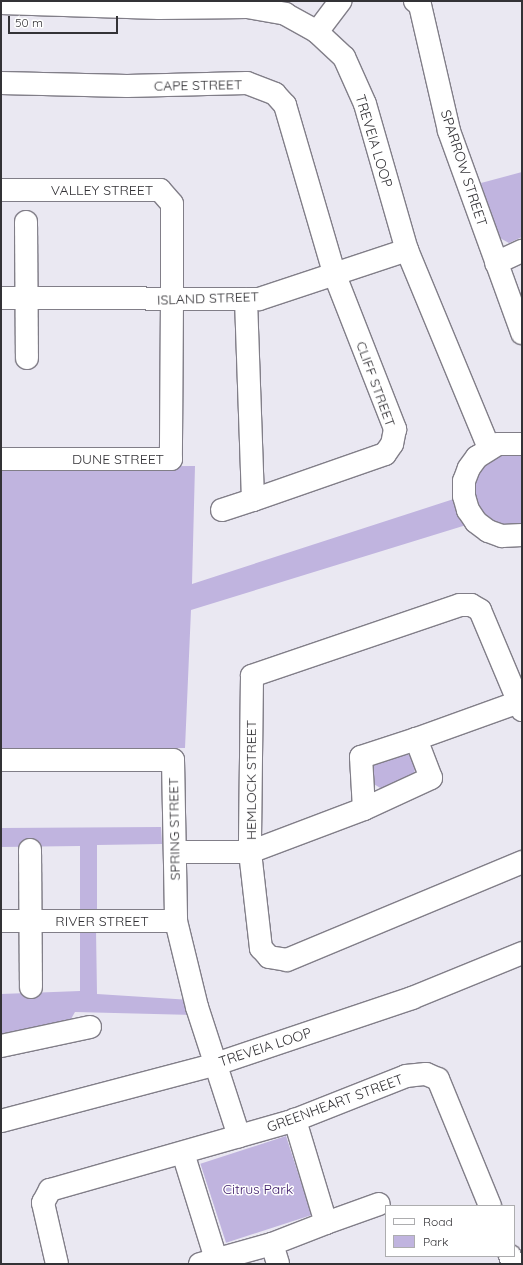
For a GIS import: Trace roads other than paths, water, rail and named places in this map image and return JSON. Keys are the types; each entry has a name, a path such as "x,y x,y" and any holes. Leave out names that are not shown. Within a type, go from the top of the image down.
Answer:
{"street":[{"path":"317,32 340,1"},
{"name":"SPARROW STREET","path":"414,1 420,5 449,131 522,333"},
{"name":"TREVEIA LOOP","path":"12,2 159,8 247,7 285,14 317,32 344,57 365,104 407,250 488,448"},
{"name":"CAPE STREET","path":"1,83 127,86 247,83 265,88 285,105 334,273"},
{"name":"VALLEY STREET","path":"1,190 160,190 172,204 172,299"},
{"path":"26,222 27,358"},
{"name":"ISLAND STREET","path":"1,298 259,299 407,250"},
{"path":"496,263 522,251"},
{"name":"CLIFF STREET","path":"222,510 384,454 392,444 395,428 334,273"},
{"name":"DUNE STREET","path":"1,460 171,459 172,299"},
{"path":"246,299 253,500"},
{"path":"522,444 509,443 488,448 477,456 464,482 464,496 468,510 476,522 488,530 502,536 522,535"},
{"name":"HEMLOCK STREET","path":"521,706 480,610 471,604 460,605 252,676 250,852 261,948 269,957 287,960 522,862"},
{"path":"364,809 361,757 521,706"},
{"path":"175,852 250,852 364,809 431,778 416,739"},
{"name":"SPRING STREET","path":"1,760 173,760 176,921 196,1007 216,1064"},
{"path":"30,850 29,921 31,987"},
{"name":"RIVER STREET","path":"1,921 176,921"},
{"name":"TREVEIA LOOP","path":"1,1121 216,1064 412,998 522,953"},
{"path":"1,1046 90,1027"},
{"path":"216,1064 239,1136"},
{"name":"GREENHEART STREET","path":"57,1264 43,1203 50,1190 295,1120 406,1076 426,1074 438,1079 490,1205"},
{"path":"295,1120 326,1223"},
{"path":"183,1153 208,1262 275,1254 326,1223 380,1204"}],"park label":[{"name":"Citrus Park","path":"258,1189"}]}
